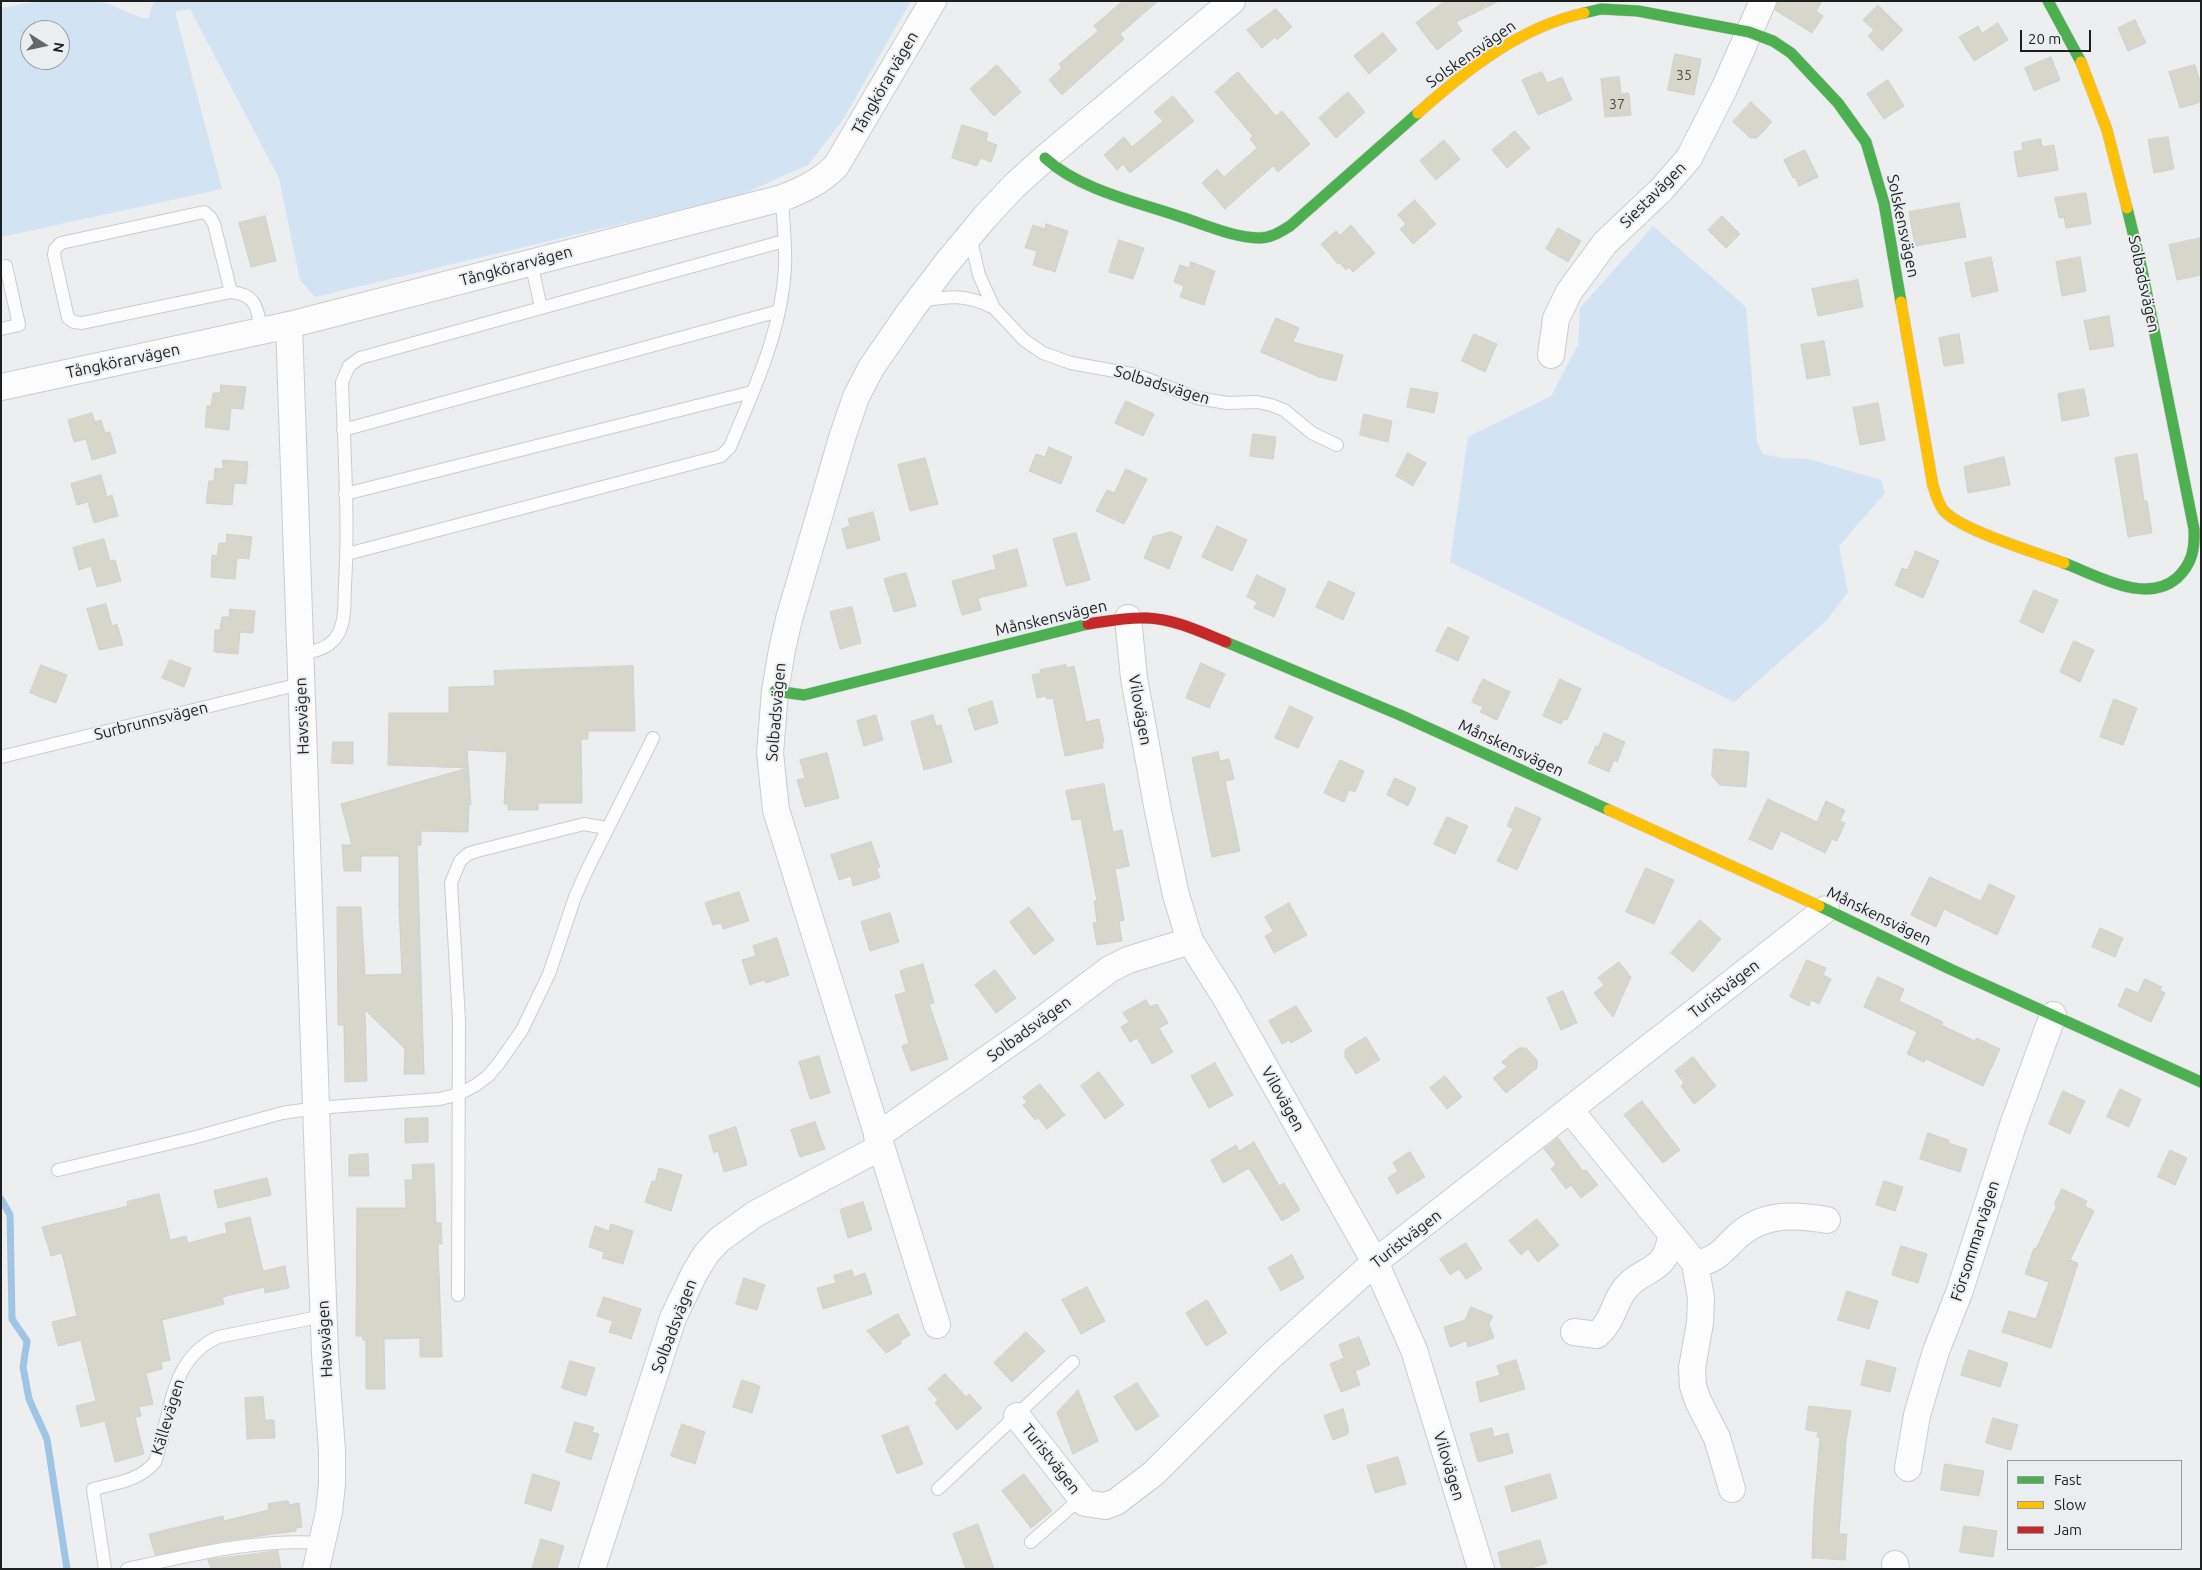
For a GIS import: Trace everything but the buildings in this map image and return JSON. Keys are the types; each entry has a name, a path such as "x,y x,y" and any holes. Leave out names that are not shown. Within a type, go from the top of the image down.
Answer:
{"street":[{"name":"Tångkörarvägen","path":"1,388 289,325 782,198 806,189 822,179 836,166 933,1"},
{"name":"Solbadsvägen","path":"937,1325 776,810 770,753 776,691 789,619 850,413 871,368 918,301 990,210 1045,158 1232,1"},
{"name":"Siestavägen","path":"1551,355 1552,335 1556,319 1569,292 1605,243 1671,180 1689,158 1724,89 1762,1"},
{"name":"Solbadsvägen","path":"2048,1 2084,69 2096,99 2117,167 2138,252 2194,529 2194,549 2188,564 2179,576"},
{"name":"Solskensvägen","path":"1045,158 1057,169 1109,193 1237,235 1260,238 1274,236 1290,226 1325,197 1445,89 1507,44 1532,30 1564,17 1601,9 1638,12 1749,32 1773,41 1791,53 1838,103 1866,142 1884,203 1934,486 1939,504 1944,513 1966,526 2120,584 2155,589 2179,576"},
{"name":"Havsvägen","path":"289,325 300,684 332,1484 323,1543 316,1569"},
{"name":"Månskensvägen","path":"776,691 804,695 1078,625 1128,618 1168,622 1217,636 1400,715 2201,1082"},
{"name":"Vilovägen","path":"1128,618 1134,678 1158,811 1176,895 1190,941 1236,1016 1375,1262 1414,1350 1481,1569"},
{"name":"Turistvägen","path":"1017,1416 1085,1503 1105,1506 1116,1502 1154,1473 1270,1357 1375,1262 1826,909"},
{"name":"Solbadsvägen","path":"592,1569 673,1318 694,1274 706,1254 719,1240 755,1214 879,1141 1110,969 1128,960 1190,941"},
{"name":"Försommarvägen","path":"1908,1468 1917,1415 1936,1351 1959,1293 2013,1125 2053,1015"},
{"path":"1570,1110 1695,1263 1701,1298 1700,1323 1692,1368 1692,1386 1717,1438 1732,1489"},
{"path":"1695,1263 1707,1262 1726,1248 1740,1234 1759,1222 1782,1216 1827,1220"},
{"path":"1574,1332 1597,1335 1605,1328 1628,1285 1660,1264 1666,1257 1671,1234"}],"lane":[{"path":"347,554 721,456 730,447 752,392 771,344 779,311 785,267 782,198"},
{"path":"230,292 214,224 204,212 61,243 55,249 54,255 68,318 74,322 82,323 230,292 249,296 254,302 262,331"},
{"name":"Solbadsvägen","path":"970,236 979,275 994,308 1024,340 1043,353 1056,359 1137,375 1197,398 1227,403 1257,402 1271,404 1284,410 1312,433 1337,445"},
{"path":"299,655 324,648 332,642 338,634 343,620 347,554 342,382 349,366 360,358 784,241"},
{"path":"532,262 541,308"},
{"path":"1,267 6,266 18,325 1,329"},
{"name":"Solbadsvägen","path":"918,301 947,297 968,298 994,308"},
{"path":"343,430 779,311"},
{"path":"345,494 752,392"},
{"name":"Surbrunnsvägen","path":"1,757 300,684"},
{"path":"58,1170 205,1135 282,1114 316,1108 440,1099 459,1094 476,1085 488,1076 499,1063 522,1030 549,974 575,897 606,828 653,738"},
{"path":"458,1295 459,1094 456,964 451,902 451,883 454,871 460,861 468,854 477,850 584,824 606,828"},
{"name":"Källevägen","path":"105,1569 93,1489 138,1477 155,1462 178,1379 189,1360 204,1344 218,1337 324,1316"},
{"path":"938,1489 1074,1362"},
{"path":"1031,1542 1081,1498"},
{"path":"127,1569 248,1545 281,1542 323,1543"}],"shaded area":[{"path":"40,1 95,1 139,17 149,18 155,1 911,1 842,121 808,165 738,196 315,297 300,280 279,178 190,9 175,12 222,189 1,237 1,8"},
{"path":"1653,226 1746,307 1757,442 1763,454 1781,458 1808,459 1881,480 1885,493 1839,546 1848,592 1826,621 1734,702 1450,562 1468,437 1551,396 1578,345 1580,308"}],"waterway":[{"path":"1,1199 10,1215 12,1319 27,1341 23,1367 29,1399 47,1439 67,1569"}],"traffic: fast":[{"path":"2048,1 2081,62"},
{"path":"1584,13 1601,9 1638,11 1749,32 1773,41 1791,53 1838,103 1866,142 1884,203 1901,302"},
{"path":"1045,158 1075,179 1110,194 1229,233 1263,238 1290,226 1418,113"},
{"path":"2064,563 2121,585 2151,589 2165,586 2177,578 2192,556 2194,529 2142,270 2127,208"},
{"path":"775,691 804,695 1088,624"},
{"path":"1226,642 1400,715 1609,810"},
{"path":"1819,906 1950,969 2201,1082"}],"traffic: slow":[{"path":"1418,113 1455,81 1516,39 1538,28 1584,13"},
{"path":"2081,62 2107,130 2127,208"},
{"path":"1901,302 1933,486 1942,508 1966,526 2064,563"},
{"path":"1609,810 1819,906"}],"traffic: jam":[{"path":"1088,624 1132,618 1157,619 1187,627 1226,642"}]}
